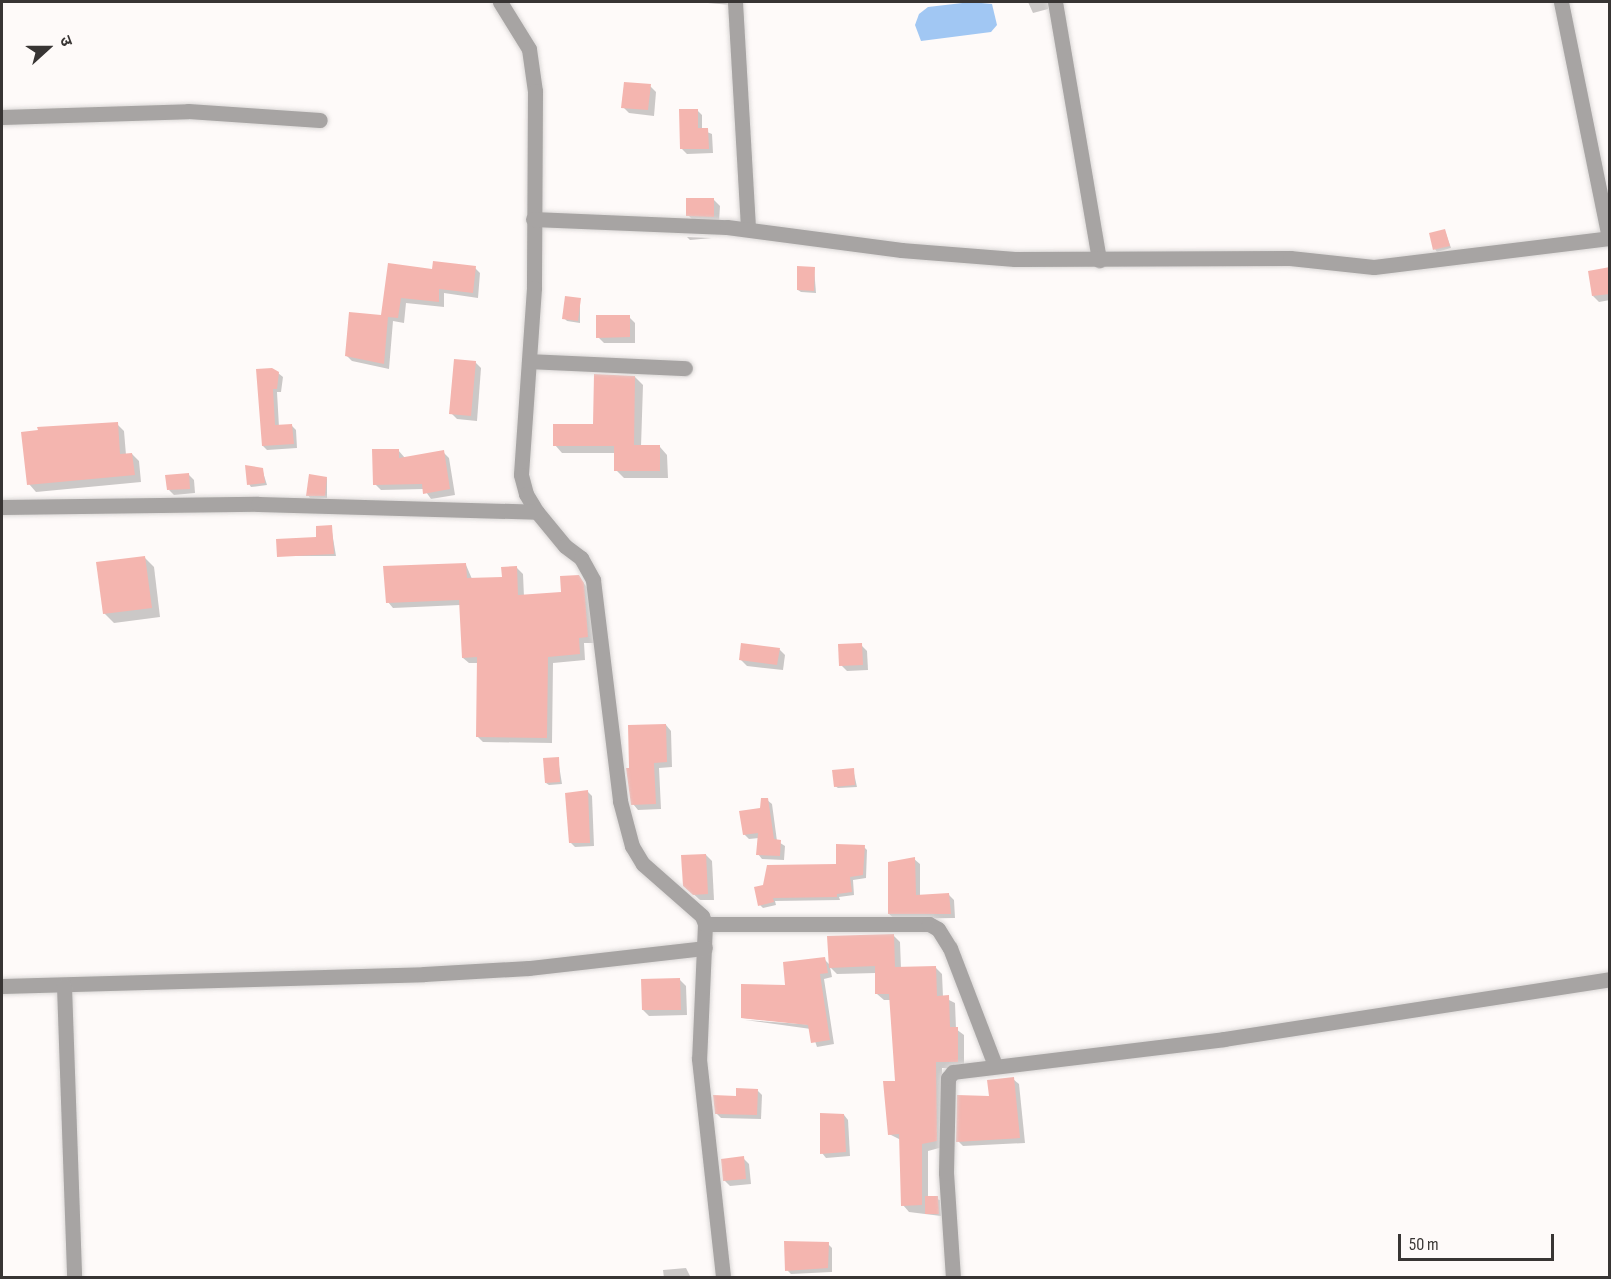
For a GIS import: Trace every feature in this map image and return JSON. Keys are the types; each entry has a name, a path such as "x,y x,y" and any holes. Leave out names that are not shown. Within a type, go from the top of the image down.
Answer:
{"street":[{"path":"500,2 530,54 535,90 529,361 521,474 526,494 537,512 565,546 581,558 593,580 620,801 632,846 643,864 702,916 705,924 699,1059 723,1278"},
{"path":"735,2 748,230"},
{"path":"1055,2 1099,261"},
{"path":"533,219 748,230 901,250 1099,261 1290,258 1374,267 1609,238 1562,2"},
{"path":"2,117 188,111 320,120"},
{"path":"529,361 685,368"},
{"path":"2,507 258,504 537,512"},
{"path":"705,924 929,924 938,929 950,948 995,1065"},
{"path":"2,986 64,986 529,968 705,948"},
{"path":"953,1278 946,1173 948,1078 959,1069 1224,1039 1610,979"},
{"path":"64,986 74,1278"}],"water":[{"path":"971,2 992,4 997,25 991,32 921,41 915,25 919,14 928,7"}],"building":[{"path":"624,82 651,84 648,110 621,108"},
{"path":"679,109 698,109 698,128 708,128 709,149 680,149"},
{"path":"686,198 714,198 714,217 686,216"},
{"path":"1445,229 1450,246 1433,250 1429,233"},
{"path":"433,261 476,266 473,293 439,289 439,302 401,298 398,318 388,317 384,364 345,356 349,312 381,315 388,263 432,269"},
{"path":"797,266 815,267 814,291 797,290"},
{"path":"1610,267 1610,294 1592,296 1588,271"},
{"path":"565,296 581,298 578,321 562,319"},
{"path":"596,315 630,315 630,337 596,338"},
{"path":"454,359 476,361 471,416 449,414"},
{"path":"272,368 279,372 277,389 273,389 275,425 292,424 294,444 262,446 256,369"},
{"path":"594,374 635,376 634,445 660,445 660,471 614,471 614,446 553,446 553,424 593,424"},
{"path":"118,422 120,454 132,453 135,475 27,485 21,432 38,430 37,427"},
{"path":"372,449 399,449 399,458 444,450 450,489 423,494 422,484 373,485"},
{"path":"245,465 263,468 265,483 247,485"},
{"path":"189,473 190,489 167,490 165,475"},
{"path":"309,474 327,477 325,496 306,496"},
{"path":"332,525 334,554 277,557 276,539 316,537 316,526"},
{"path":"145,556 152,608 103,614 96,562"},
{"path":"466,563 467,578 502,577 501,567 517,566 518,595 561,592 560,576 579,575 584,583 588,637 579,638 580,654 548,657 547,738 476,737 477,657 462,658 459,600 386,603 383,566"},
{"path":"741,643 780,648 777,665 739,660"},
{"path":"862,643 863,665 839,666 838,644"},
{"path":"666,724 667,762 654,763 656,804 631,805 626,768 629,768 628,725"},
{"path":"559,757 560,782 545,783 543,758"},
{"path":"854,768 855,785 834,787 832,770"},
{"path":"588,790 590,843 569,843 565,793"},
{"path":"761,798 768,798 774,839 781,840 780,856 756,855 758,833 743,835 739,811 760,808"},
{"path":"836,844 865,845 863,875 850,877 852,892 837,894 837,897 773,898 774,902 758,906 754,887 763,885 767,865 836,864"},
{"path":"706,854 708,894 693,895 683,886 681,855"},
{"path":"915,857 916,895 949,893 951,914 888,914 888,862"},
{"path":"894,934 895,967 936,966 937,996 949,995 950,1027 958,1027 958,1062 936,1062 937,1141 922,1144 922,1205 901,1206 899,1134 888,1135 883,1081 895,1081 889,994 875,994 875,966 829,968 827,936"},
{"path":"825,957 828,973 820,974 830,1040 811,1043 808,1025 741,1018 741,984 785,985 783,962"},
{"path":"680,978 681,1010 642,1010 641,979"},
{"path":"1014,1077 1020,1138 956,1142 957,1095 989,1096 987,1080"},
{"path":"736,1088 758,1089 757,1115 715,1114 713,1095 736,1096"},
{"path":"820,1113 844,1114 846,1152 820,1154"},
{"path":"744,1156 746,1179 723,1181 721,1159"},
{"path":"925,1196 938,1196 939,1214 925,1214"},
{"path":"784,1241 829,1242 828,1268 785,1271"}]}
